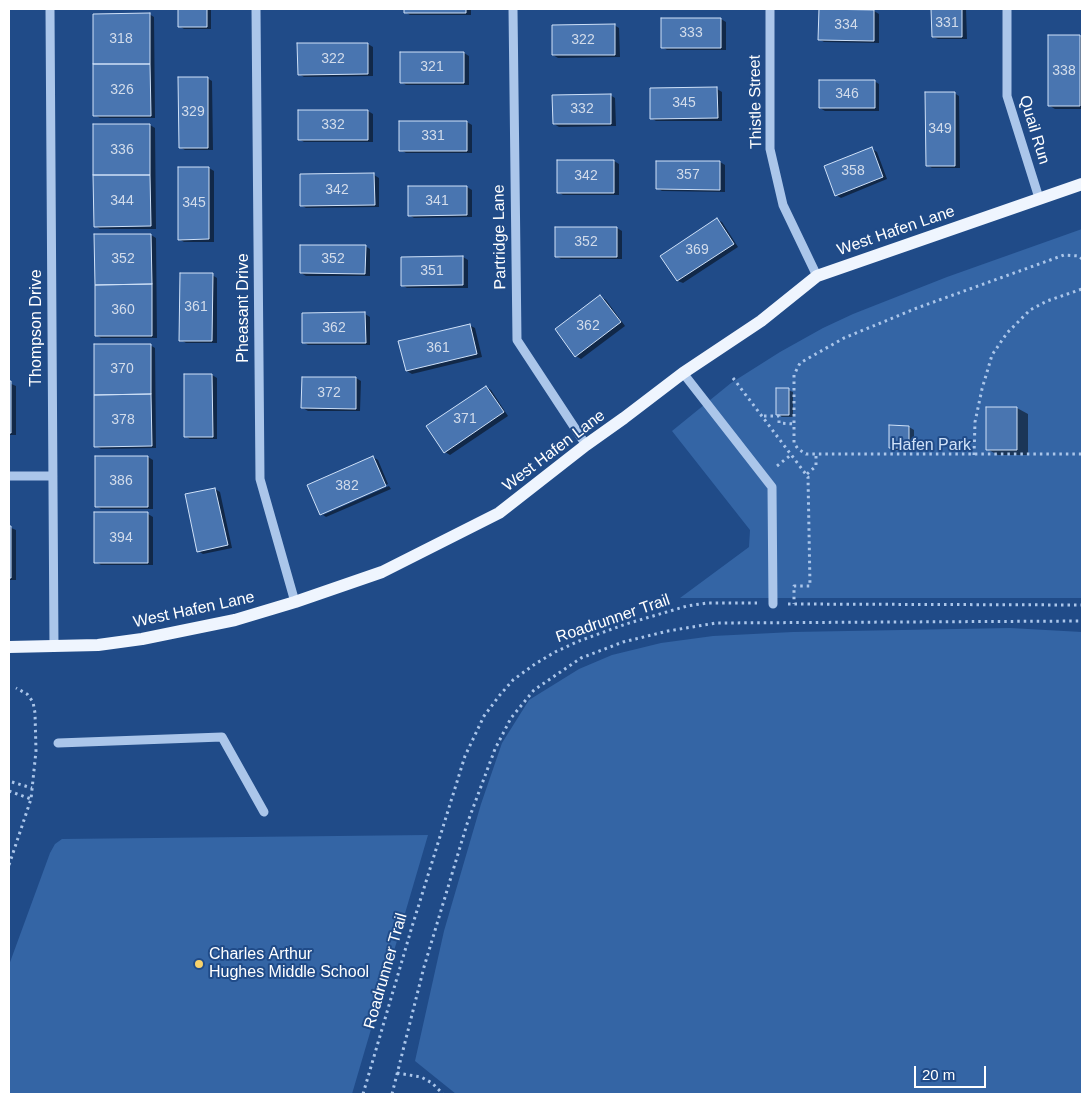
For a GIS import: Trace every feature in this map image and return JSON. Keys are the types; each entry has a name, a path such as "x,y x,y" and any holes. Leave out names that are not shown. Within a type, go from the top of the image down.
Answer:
{"main road":[{"name":"West Hafen Lane","path":"9,647 98,645 234,620 295,602 382,572 499,513 586,444 683,373 761,321 817,276 1082,184"}],"street":[{"name":"Thompson Drive","path":"50,9 54,646"},
{"name":"Pheasant Drive","path":"256,9 260,480 295,602"},
{"name":"Partridge Lane","path":"513,9 516,340 586,444"},
{"name":"Thistle Street","path":"770,9 770,148 783,205 817,276"},
{"name":"Quail Run","path":"1007,9 1007,96 1039,198"},
{"path":"683,373 772,487 773,604"},
{"path":"9,476 53,476"},
{"path":"58,742 222,737 264,812"}],"path":[{"path":"1082,259 1078,256 1064,255 936,301 844,338 800,363 794,375 794,442 798,449 806,454 1082,454"},
{"path":"974,455 975,422 992,355 1007,333 1030,310 1046,301 1082,289"},
{"path":"733,378 808,477 810,586 794,586 794,604"},
{"path":"763,416 779,416 779,423 794,424"},
{"path":"806,474 816,466 816,454"},
{"name":"Roadrunner Trail","path":"363,1094 411,930 466,756 484,716 513,680 555,652 579,641 626,624 687,606 707,603 1082,605"},
{"path":"392,1094 424,968 467,824 495,749 511,718 534,690 581,658 623,642 668,631 716,623 1082,621"},
{"path":"9,865 31,799 36,734 33,702 26,694 16,688"},
{"path":"28,735 36,734"},
{"path":"12,782 32,788"},
{"path":"9,791 31,799"},
{"path":"397,1073 421,1077 432,1083 443,1094"}],"green space":[{"name":"Hafen Park","path":"1082,229 1082,598 680,598 749,547 750,530 672,431 731,383 823,328 853,314 947,277"},
{"path":"1010,628 1082,632 1082,1094 456,1094 415,1061 444,931 481,804 502,743 529,700 579,669 612,655 661,643 713,636 793,632"},
{"path":"428,835 352,1094 9,1094 9,965 50,853 55,844 62,839"}],"building":[{"path":"178,9 207,9 207,27 178,27"},
{"path":"404,9 466,9 466,13 404,13"},
{"path":"819,9 874,10 874,41 818,40"},
{"path":"931,9 962,9 962,37 932,37"},
{"path":"150,13 150,64 93,64 93,14"},
{"path":"661,18 721,18 721,48 661,48"},
{"path":"615,24 615,55 552,55 552,25"},
{"path":"1048,35 1080,35 1080,106 1048,106"},
{"path":"297,43 368,43 368,74 298,75"},
{"path":"400,52 464,52 464,83 400,83"},
{"path":"93,64 150,64 151,116 93,116"},
{"path":"178,77 208,77 208,148 179,148"},
{"path":"819,80 875,80 875,108 819,108"},
{"path":"717,87 718,118 650,119 650,88"},
{"path":"925,92 955,92 955,166 926,166"},
{"path":"611,94 611,124 553,124 552,95"},
{"path":"298,110 368,110 368,140 298,140"},
{"path":"399,121 467,121 467,151 399,151"},
{"path":"93,124 150,124 150,175 93,175"},
{"path":"872,147 883,177 835,196 824,166"},
{"path":"557,160 614,160 614,193 557,193"},
{"path":"656,161 720,161 720,190 656,189"},
{"path":"178,167 209,167 209,239 178,240"},
{"path":"374,173 375,205 300,206 300,174"},
{"path":"93,175 150,175 151,226 94,227"},
{"path":"408,186 467,186 467,215 408,216"},
{"path":"717,218 734,244 677,281 660,256"},
{"path":"555,227 617,227 617,257 555,257"},
{"path":"94,234 151,234 152,284 95,285"},
{"path":"300,245 366,245 365,274 300,273"},
{"path":"463,256 463,285 401,286 401,257"},
{"path":"180,273 213,273 212,341 179,341"},
{"path":"152,284 152,336 95,336 95,285"},
{"path":"600,295 621,322 575,357 555,329"},
{"path":"365,312 366,343 302,343 302,313"},
{"path":"470,324 477,354 406,371 398,341"},
{"path":"94,344 151,344 151,394 94,395"},
{"path":"184,374 212,374 213,437 184,437"},
{"path":"302,377 356,377 356,409 301,408"},
{"path":"9,381 11,381 11,433 9,433"},
{"path":"486,386 504,412 444,453 426,426"},
{"path":"776,388 789,388 789,415 776,415"},
{"path":"151,394 152,446 94,447 94,395"},
{"path":"986,407 1017,407 1017,450 986,450"},
{"path":"889,425 909,426 909,448 889,448"},
{"path":"95,456 148,456 148,507 95,507"},
{"path":"373,456 386,486 320,515 307,485"},
{"path":"215,488 228,545 197,552 185,494"},
{"path":"94,512 148,512 148,563 94,563"},
{"path":"9,526 11,526 11,578 9,578"}],"place":[{"name":"Charles Arthur Hughes Middle School","path":"199,964"}]}
